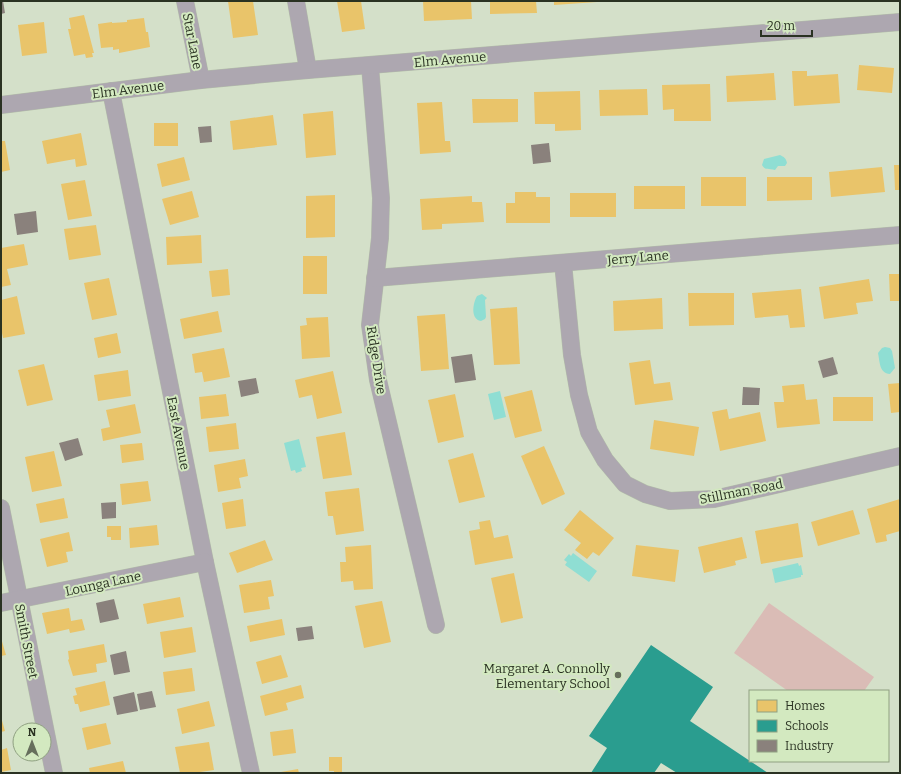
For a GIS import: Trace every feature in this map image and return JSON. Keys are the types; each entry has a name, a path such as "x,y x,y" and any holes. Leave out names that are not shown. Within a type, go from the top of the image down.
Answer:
{"street":[{"name":"Star Lane","path":"185,1 200,80"},
{"path":"296,1 308,70"},
{"name":"Elm Avenue","path":"1,105 200,80 308,70 900,22"},
{"name":"Ridge Drive","path":"370,66 381,198 380,238 370,325 378,380 436,625"},
{"name":"East Avenue","path":"111,92 205,562 251,773"},
{"name":"Jerry Lane","path":"375,278 563,264 900,235"},
{"name":"Stillman Road","path":"563,264 572,355 581,403 589,432 605,460 626,484 645,494 670,502 714,499 900,456"},
{"name":"Smith Street","path":"1,508 54,773"},
{"name":"Lounga Lane","path":"1,603 205,562"}],"shaded area":[{"path":"769,603 874,677 865,690 787,690 734,653"}],"water":[{"path":"780,155 786,160 787,163 785,166 778,166 775,170 766,169 763,167 762,165 764,159"},
{"path":"482,294 487,298 485,300 486,317 481,321 475,317 473,310 477,296"},
{"path":"885,347 890,348 892,351 895,368 890,374 884,372 882,369 878,353"},
{"path":"500,391 506,417 494,420 488,394"},
{"path":"299,439 306,467 301,468 302,471 296,473 295,470 291,471 284,443"},
{"path":"573,553 597,571 589,582 565,565 567,562 564,560 569,554 571,556"},
{"path":"798,563 799,566 801,565 803,575 801,575 801,577 775,583 772,569"}],"building: Homes":[{"path":"228,1 253,1 258,35 233,38"},
{"path":"337,1 361,1 365,29 342,32"},
{"path":"423,1 471,1 472,19 424,21"},
{"path":"490,1 536,1 537,13 490,14"},
{"path":"554,1 597,1 597,2 554,5"},
{"path":"84,15 94,53 92,53 93,57 86,58 85,54 74,56 68,29 71,29 69,18"},
{"path":"144,18 150,47 119,53 119,49 113,50 113,47 101,48 98,24 127,22 127,20"},
{"path":"44,22 47,53 22,56 18,25"},
{"path":"859,65 894,68 892,93 857,90"},
{"path":"792,71 807,71 807,76 838,74 840,103 794,106"},
{"path":"774,73 776,100 727,102 726,76"},
{"path":"710,84 711,121 674,121 674,109 663,110 662,85"},
{"path":"647,89 648,115 600,116 599,90"},
{"path":"580,91 581,130 555,131 555,124 535,124 534,92"},
{"path":"472,99 518,99 518,122 473,123"},
{"path":"442,102 445,141 450,141 451,152 420,154 417,103"},
{"path":"333,111 336,155 306,158 303,114"},
{"path":"273,115 277,145 233,150 230,121"},
{"path":"154,123 178,123 178,146 154,146"},
{"path":"81,133 87,165 76,167 75,159 47,164 42,141"},
{"path":"1,141 5,141 10,170 1,172"},
{"path":"184,157 190,180 162,187 157,164"},
{"path":"894,165 900,165 900,190 895,190"},
{"path":"882,167 885,192 831,197 829,172"},
{"path":"701,177 746,177 746,206 701,206"},
{"path":"767,177 812,177 812,200 767,201"},
{"path":"85,180 92,216 68,220 61,184"},
{"path":"634,186 685,186 685,209 634,209"},
{"path":"192,191 199,217 170,225 162,199"},
{"path":"515,192 536,192 536,197 550,197 550,223 506,223 506,203 515,203"},
{"path":"570,193 616,193 616,217 570,217"},
{"path":"335,195 335,237 306,238 306,196"},
{"path":"472,196 472,202 482,202 484,222 442,224 442,229 422,230 420,199"},
{"path":"96,225 101,255 69,260 64,229"},
{"path":"201,235 202,263 167,265 166,237"},
{"path":"24,244 28,265 7,269 11,285 1,287 1,248"},
{"path":"303,256 327,256 327,294 303,294"},
{"path":"228,269 230,295 212,297 209,271"},
{"path":"889,274 900,274 900,301 890,301"},
{"path":"109,278 117,315 92,320 84,283"},
{"path":"869,279 873,301 856,303 858,314 824,319 819,287"},
{"path":"801,289 805,327 790,328 788,315 755,318 752,293"},
{"path":"688,293 734,293 734,325 689,326"},
{"path":"17,296 25,334 3,338 1,328 1,300"},
{"path":"662,298 663,329 614,331 613,301"},
{"path":"517,307 520,364 494,365 490,309"},
{"path":"218,311 222,332 184,339 180,319"},
{"path":"445,314 449,369 421,371 417,316"},
{"path":"328,317 330,357 302,359 300,326 307,325 306,318"},
{"path":"117,333 121,353 98,358 94,338"},
{"path":"224,348 230,377 204,382 202,372 195,373 192,354"},
{"path":"650,360 654,384 670,382 673,400 635,405 629,363"},
{"path":"44,364 53,400 27,406 18,370"},
{"path":"128,370 131,396 98,401 94,375"},
{"path":"333,371 342,413 317,419 312,395 299,398 295,380"},
{"path":"900,383 900,412 891,413 888,384"},
{"path":"804,384 806,400 817,399 820,424 777,428 774,402 784,402 782,386"},
{"path":"532,390 542,431 515,438 504,397"},
{"path":"226,394 229,416 201,419 199,397"},
{"path":"455,394 464,437 438,443 428,400"},
{"path":"833,397 873,397 873,421 833,421"},
{"path":"135,404 141,433 103,441 101,429 110,427 106,410"},
{"path":"727,409 729,419 760,412 766,441 720,451 712,412"},
{"path":"654,420 699,427 694,456 650,449"},
{"path":"236,423 239,449 209,452 206,427"},
{"path":"345,432 352,475 323,479 316,437"},
{"path":"142,443 144,460 122,463 120,445"},
{"path":"544,446 565,494 542,505 521,456"},
{"path":"54,451 62,486 32,492 25,457"},
{"path":"473,453 485,497 459,503 448,460"},
{"path":"245,459 248,476 239,478 241,488 218,492 214,465"},
{"path":"148,481 151,501 122,505 120,484"},
{"path":"359,488 364,531 336,535 333,516 328,516 325,492"},
{"path":"64,498 68,518 40,523 36,504"},
{"path":"243,499 246,526 226,529 222,503"},
{"path":"900,499 900,531 886,535 887,541 876,543 867,509"},
{"path":"580,510 614,538 599,556 593,552 587,559 575,550 581,543 564,530"},
{"path":"853,510 860,534 818,546 811,522"},
{"path":"490,520 494,538 508,535 513,558 475,565 469,531 480,529 479,522"},
{"path":"798,523 803,557 761,564 755,531"},
{"path":"157,525 159,545 130,548 129,528"},
{"path":"107,526 121,526 121,540 111,540 111,537 107,537"},
{"path":"69,532 73,551 66,552 68,562 47,567 40,539"},
{"path":"742,537 747,558 735,561 736,565 704,573 698,547"},
{"path":"265,540 273,560 237,573 229,553"},
{"path":"371,545 373,589 354,590 353,581 341,582 340,562 346,562 345,547"},
{"path":"636,545 679,550 675,582 632,576"},
{"path":"514,573 523,618 501,623 491,578"},
{"path":"271,580 274,596 268,597 270,609 244,613 239,585"},
{"path":"180,597 184,617 147,624 143,604"},
{"path":"382,601 391,642 364,648 355,606"},
{"path":"69,608 71,621 82,619 85,630 70,633 69,629 47,634 42,613"},
{"path":"282,619 285,635 250,642 247,626"},
{"path":"192,627 196,652 164,658 160,632"},
{"path":"1,638 6,655 1,656"},
{"path":"104,644 107,662 96,664 97,672 73,676 68,660 68,651"},
{"path":"281,655 288,677 262,684 256,662"},
{"path":"192,668 195,691 166,695 163,672"},
{"path":"105,681 110,705 80,712 78,704 75,704 73,696 77,695 75,688"},
{"path":"301,685 304,698 286,703 288,710 265,716 260,696"},
{"path":"209,701 215,726 182,734 177,709"},
{"path":"1,717 5,731 1,732"},
{"path":"106,723 111,744 87,750 82,728"},
{"path":"293,729 296,753 273,756 270,732"},
{"path":"209,742 214,770 180,773 175,747"},
{"path":"7,748 11,770 1,772 1,750"},
{"path":"329,757 342,757 342,773 334,773 334,771 329,771"},
{"path":"123,761 126,773 90,773 89,768"},
{"path":"298,769 299,773 281,773 281,772"}],"building: Schools":[{"path":"651,645 713,687 690,721 749,760 749,762 752,762 768,773 677,773 661,763 654,773 591,773 607,748 589,736"}],"building: Industry":[{"path":"1,1 3,1 5,13 1,14"},
{"path":"211,126 212,142 200,143 198,127"},
{"path":"549,143 551,162 533,164 531,145"},
{"path":"36,211 38,232 17,235 14,214"},
{"path":"472,354 476,380 455,383 451,357"},
{"path":"833,357 838,374 823,378 818,361"},
{"path":"256,378 259,393 241,397 238,381"},
{"path":"743,387 760,388 759,405 742,405"},
{"path":"78,438 83,455 65,461 59,443"},
{"path":"116,502 116,518 102,519 101,503"},
{"path":"114,599 119,619 100,623 96,603"},
{"path":"312,626 314,639 298,641 296,628"},
{"path":"126,651 130,672 114,675 110,655"},
{"path":"152,691 156,707 140,710 137,694"},
{"path":"134,692 138,711 117,715 113,697"}],"place":[{"name":"Margaret A. Connolly Elementary School","path":"618,675"}]}
